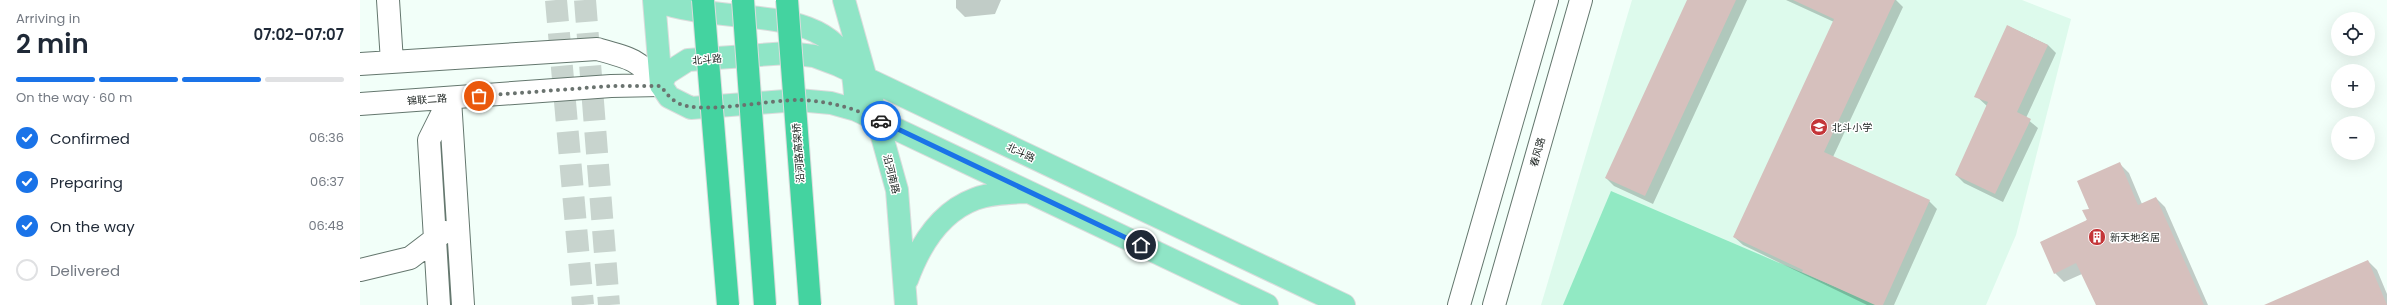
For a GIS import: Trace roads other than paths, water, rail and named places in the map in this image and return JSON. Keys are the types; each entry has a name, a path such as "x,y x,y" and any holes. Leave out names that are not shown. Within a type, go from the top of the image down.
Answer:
{"highway":[{"path":"703,0 728,305"},
{"path":"743,0 765,305"},
{"name":"沿河路高架桥","path":"787,0 810,305"}],"main road":[{"path":"856,110 859,75 845,46 830,24 807,11 782,6 688,9 669,6 654,0 661,86 669,97 691,108 798,100 830,103 856,110 1267,305"},
{"name":"沿河南路","path":"844,0 859,75 876,119 897,190 905,295"},
{"name":"北斗路","path":"661,86 666,74 688,60 788,53 814,56 859,75 1344,305"},
{"path":"905,295 917,254 932,231 953,212 974,199 998,193 1029,192"}],"street":[{"path":"388,0 392,62"},
{"path":"1460,305 1546,0"},
{"name":"春风路","path":"1494,305 1581,0"},
{"path":"360,64 597,48 630,58 645,68 661,86"},
{"name":"锦联二路","path":"360,104 611,86 661,86"},
{"path":"450,98 463,305"},
{"path":"439,305 429,140 450,98"},
{"path":"360,270 410,258 458,222"}],"tunnel":[{"path":"556,0 583,305"},
{"path":"585,0 609,305"}],"place":[{"name":"北斗小学","path":"1819,127"},
{"name":"新天地名居","path":"2097,237"}]}
